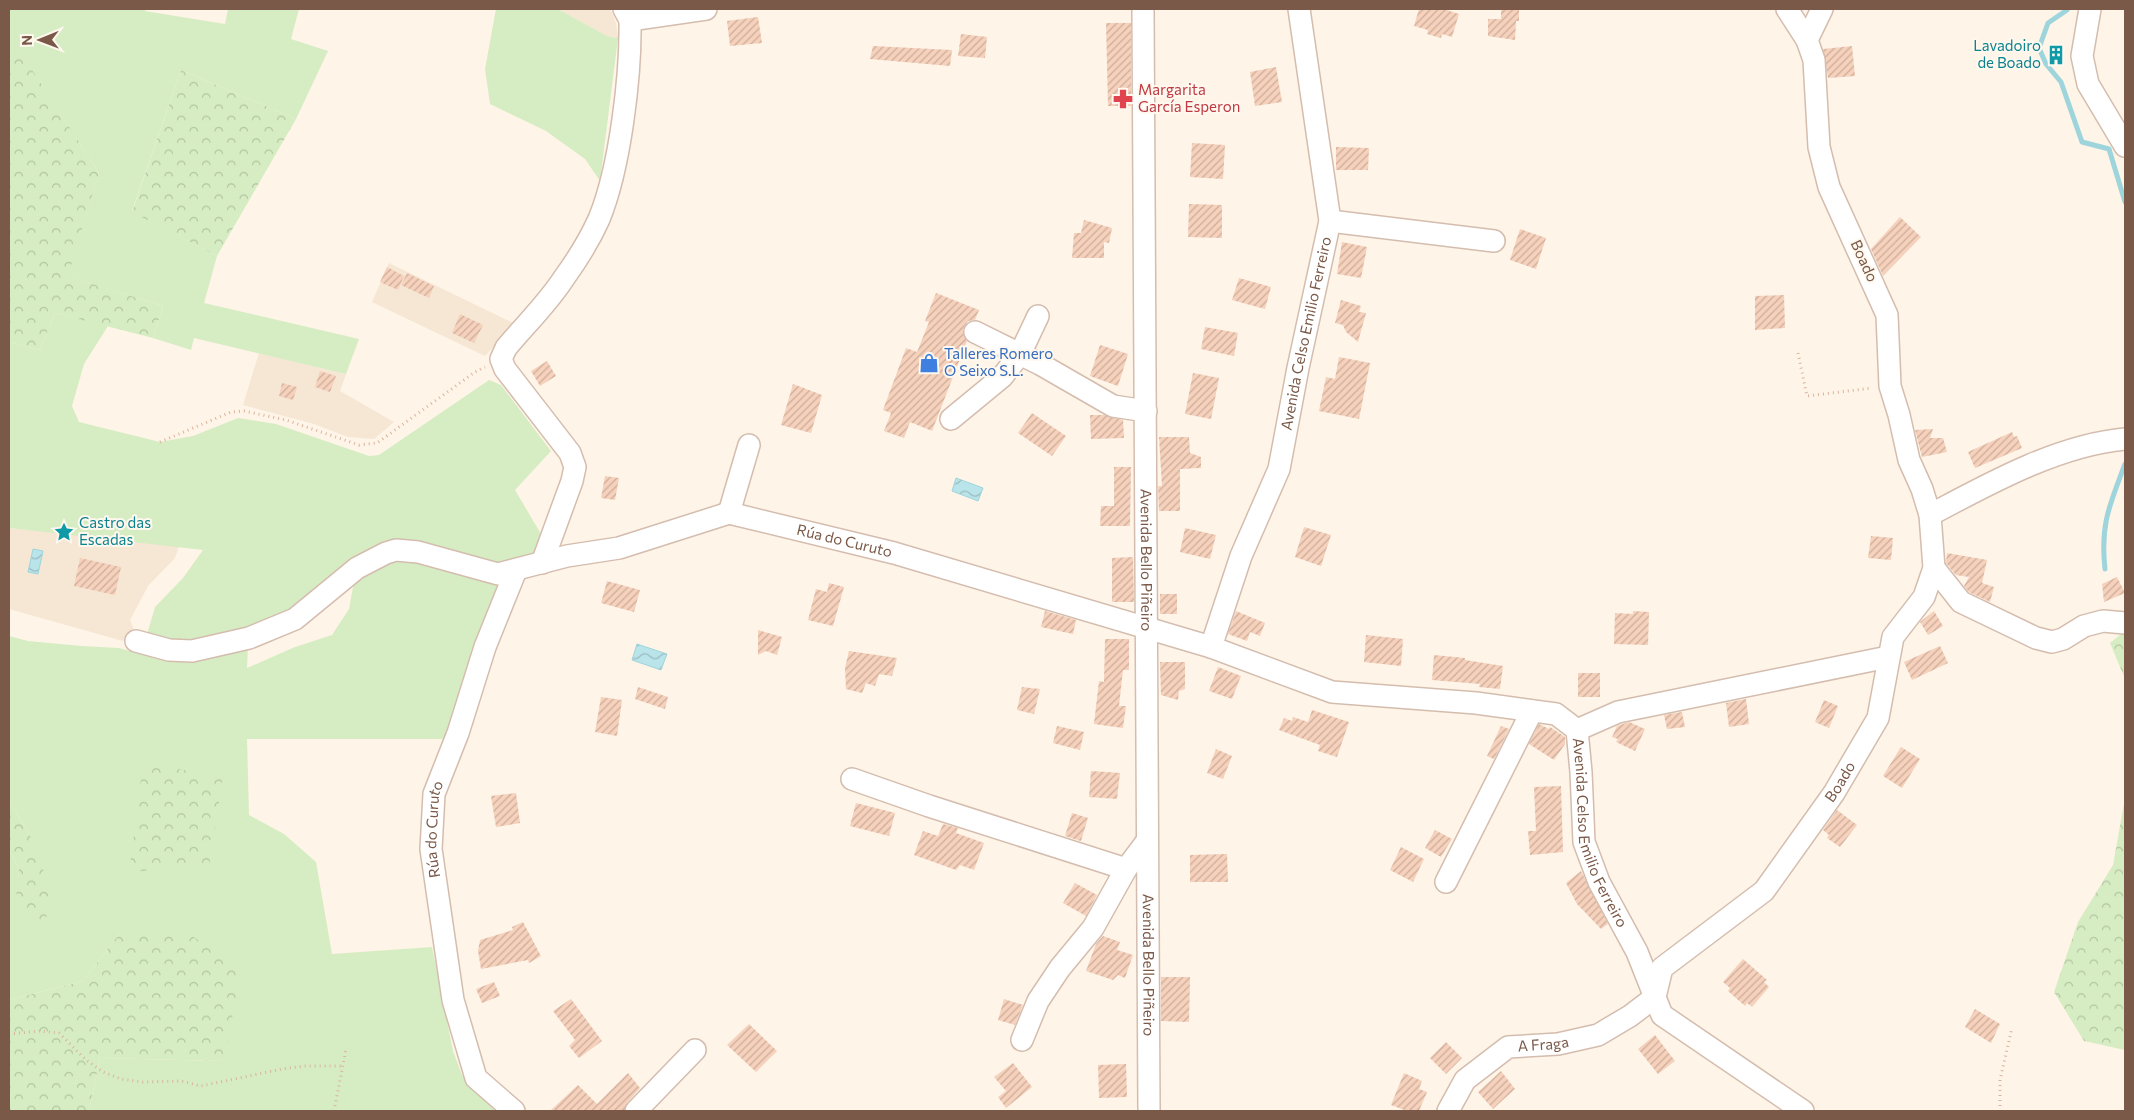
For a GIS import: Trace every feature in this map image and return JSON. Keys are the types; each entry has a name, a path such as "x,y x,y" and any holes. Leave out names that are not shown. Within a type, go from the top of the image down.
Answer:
{"street":[{"path":"542,563 572,481 575,467 570,453 505,369 501,359 506,348 564,280 598,220 612,182 620,132 630,38 627,15 706,9"},
{"name":"Avenida Bello Piñeiro","path":"1143,9 1149,1111"},
{"name":"Avenida Celso Emilio Ferreiro","path":"1212,647 1241,556 1279,470 1298,368 1330,220 1299,9"},
{"name":"Boado","path":"1655,997 1662,968 1764,891 1834,793 1878,718 1893,637 1924,597 1934,568 1930,515 1922,489 1909,460 1899,415 1890,386 1887,315 1829,187 1819,147 1814,60 1807,40 1787,9"},
{"path":"1807,40 1822,9"},
{"path":"2090,9 2082,56 2088,84 2125,146"},
{"path":"1330,220 1494,241"},
{"path":"951,420 1002,377 1020,354 1038,316"},
{"path":"975,332 1020,354 1113,406 1146,411"},
{"path":"1930,515 2006,474 2080,448 2125,439"},
{"path":"136,641 169,650 192,651 249,638 295,619 358,568 386,553 396,550 418,552 485,572 498,574 542,563 619,548 729,512 749,445"},
{"name":"Rúa do Curuto","path":"729,512 894,553 1147,629"},
{"path":"1934,568 1960,602 2036,638 2052,642 2063,639 2084,626 2103,621 2125,623"},
{"name":"Rúa do Curuto","path":"514,1111 476,1078 453,1000 431,849 434,794 458,733 485,647 516,570"},
{"name":"Avenida Celso Emilio Ferreiro","path":"1147,629 1212,647 1332,692 1476,703 1556,714 1577,730 1582,772 1584,842 1599,882 1637,952 1662,1015 1803,1111"},
{"path":"1577,730 1618,712 1888,657"},
{"path":"1446,882 1532,711"},
{"path":"852,779 1126,870"},
{"path":"1022,1040 1038,1001 1060,968 1093,928 1126,870 1147,841"},
{"name":"A Fraga","path":"1448,1111 1465,1080 1508,1047 1558,1044 1598,1036 1630,1016 1655,997"},
{"path":"636,1111 696,1050"}],"path":[{"path":"1798,353 1808,396 1890,386"},
{"path":"160,442 231,412 244,411 286,420 359,444 377,443 475,372 501,359"},
{"path":"2000,1111 2000,1080 2012,1028"},
{"path":"9,1034 40,1031 59,1033 86,1060 103,1072 121,1079 143,1082 181,1081 201,1086 282,1069 305,1066 341,1066"},
{"path":"334,1111 341,1066 346,1049"}],"shaded area":[{"path":"558,9 610,9 616,23 618,38 607,36"},
{"path":"389,263 515,324 485,356 372,302"},
{"path":"259,353 346,374 340,391 394,422 374,439 348,437 314,424 243,405"},
{"path":"9,528 179,546 175,558 148,586 130,620 134,630 123,641 9,609"}],"green space":[{"path":"9,9 146,9 145,11 225,24 228,9 299,9 291,39 328,51 296,119 181,70 132,211 217,256 204,303 359,339 346,374 194,338 191,350 153,338 163,306 67,276 99,173 25,60 9,58"},
{"path":"496,9 558,9 607,36 618,38 600,181 585,159 546,131 490,104 485,69"},
{"path":"9,58 25,59 99,173 68,276 163,306 153,338 55,313 40,350 9,342"},
{"path":"181,70 296,119 217,256 132,212"},
{"path":"55,313 108,326 84,364 72,406 79,422 160,442 193,436 238,418 276,424 369,456 379,455 489,380 501,385 551,451 515,490 541,534 537,550 519,563 499,568 417,546 285,615 197,644 146,638 155,607 183,578 203,550 9,528 9,342 40,350"},
{"path":"400,554 504,580 478,638 447,739 247,739 249,815 284,834 316,862 332,954 432,947 453,1051 462,1075 496,1111 89,1111 100,1058 223,1061 121,932 83,981 9,1000 9,850 19,869 17,897 29,833 11,805 9,796 9,636 28,641 119,648 163,660 197,660 248,645 247,668 295,647 332,635 349,609 355,576"},
{"path":"2125,631 2125,679 2110,643"},
{"path":"143,763 223,777 209,866 129,872"},
{"path":"9,796 11,805 29,833 51,890 45,925 16,897 19,869 9,850"},
{"path":"2125,798 2125,1050 2084,1041 2054,992 2078,922 2113,865"},
{"path":"121,932 188,933 242,971 223,1061 100,1058 89,1111 9,1111 9,1000 83,981"}],"water":[{"path":"956,478 983,488 978,501 952,491"},
{"path":"33,549 43,551 38,574 28,572"},
{"path":"637,644 667,654 661,670 632,660"}],"building":[{"path":"1419,9 1443,9 1459,14 1452,37 1442,34 1441,38 1427,34 1428,30 1414,26"},
{"path":"1501,9 1519,9 1519,21 1516,21 1515,40 1488,36 1488,19 1501,19"},
{"path":"758,17 762,43 730,46 727,21"},
{"path":"1106,23 1131,23 1131,106 1108,106"},
{"path":"961,34 987,37 985,58 958,56"},
{"path":"873,46 952,50 950,66 870,59"},
{"path":"1852,46 1855,76 1828,78 1823,49"},
{"path":"1276,67 1282,102 1255,106 1250,72"},
{"path":"1192,143 1225,145 1223,179 1190,177"},
{"path":"1336,147 1369,148 1368,170 1336,170"},
{"path":"1189,204 1222,205 1222,238 1188,237"},
{"path":"1900,217 1921,237 1883,276 1871,249"},
{"path":"1084,220 1112,228 1109,243 1104,242 1104,258 1072,258 1074,233 1081,233"},
{"path":"1520,229 1546,238 1536,269 1510,260"},
{"path":"1342,242 1367,247 1361,278 1337,274"},
{"path":"387,267 404,276 398,290 380,282"},
{"path":"407,273 434,286 429,298 401,285"},
{"path":"1239,278 1271,287 1265,309 1232,300"},
{"name":"Talleres Romero O Seixo S.L.","path":"936,293 979,310 975,320 968,321 964,327 963,333 967,341 932,431 910,422 904,438 884,431 891,413 883,410 906,348 917,352 929,322 925,321"},
{"path":"1784,295 1785,328 1755,330 1755,296"},
{"path":"1341,300 1361,306 1359,312 1366,313 1358,342 1346,332 1343,325 1335,323"},
{"path":"460,314 483,325 474,343 452,333"},
{"path":"1205,327 1238,333 1234,356 1201,349"},
{"path":"1100,345 1128,354 1118,386 1090,376"},
{"path":"1339,357 1370,363 1359,419 1319,411 1326,377 1335,379"},
{"path":"547,361 556,376 540,386 531,371"},
{"path":"320,371 336,376 330,392 315,387"},
{"path":"1193,373 1219,378 1211,419 1185,414"},
{"path":"282,383 297,387 293,400 279,396"},
{"path":"793,384 822,395 811,433 781,425"},
{"path":"1032,413 1066,436 1052,456 1018,433"},
{"path":"1090,415 1104,415 1123,420 1124,438 1091,439"},
{"path":"1933,429 1930,438 1943,438 1947,452 1922,457 1915,430"},
{"path":"2012,432 2014,437 2017,436 2022,448 1975,468 1968,452"},
{"path":"1159,437 1189,437 1190,453 1201,457 1201,468 1180,469 1180,511 1159,511 1158,486 1162,486"},
{"path":"1114,467 1131,467 1130,526 1100,526 1101,506 1114,506"},
{"path":"605,476 619,478 615,500 601,498"},
{"path":"1304,527 1331,535 1321,566 1295,557"},
{"path":"1185,528 1216,535 1210,559 1180,552"},
{"path":"1871,536 1893,538 1891,560 1868,558"},
{"path":"1947,553 1987,560 1982,583 1994,587 1990,602 1969,592 1964,586 1969,577 1956,575 1946,563"},
{"path":"1133,557 1134,602 1112,602 1112,558"},
{"path":"80,558 121,567 115,595 74,586"},
{"path":"2117,577 2125,593 2104,602 2102,584"},
{"path":"607,581 640,590 634,612 601,603"},
{"path":"829,583 844,587 833,626 808,620 816,589 827,592"},
{"path":"1160,594 1177,594 1177,614 1160,614"},
{"path":"1045,611 1076,620 1073,634 1041,627"},
{"path":"1236,611 1265,623 1260,636 1250,632 1247,641 1228,634"},
{"path":"1633,611 1649,612 1648,645 1614,644 1615,613 1633,614"},
{"path":"1934,611 1943,626 1928,635 1920,622"},
{"path":"758,630 782,637 777,655 766,651 758,655"},
{"path":"1366,635 1403,639 1401,666 1364,662"},
{"path":"1105,639 1129,639 1129,670 1123,670 1119,706 1126,706 1123,728 1094,724 1099,681 1104,682"},
{"path":"1940,646 1948,663 1912,680 1904,662"},
{"path":"849,651 897,658 892,676 879,674 875,686 866,683 862,693 846,689 845,668"},
{"path":"1434,655 1465,658 1465,660 1503,666 1500,689 1479,687 1480,684 1432,680"},
{"path":"1160,662 1185,662 1185,689 1179,691 1178,700 1161,695"},
{"path":"1218,667 1241,676 1232,699 1209,691"},
{"path":"1578,673 1600,673 1600,697 1578,697"},
{"path":"638,687 668,697 665,709 635,699"},
{"path":"1022,687 1040,689 1034,714 1017,710"},
{"path":"601,697 622,700 617,736 595,732"},
{"path":"1746,699 1749,724 1729,727 1726,703"},
{"path":"1824,700 1838,706 1829,728 1815,722"},
{"path":"1312,710 1349,722 1337,757 1318,751 1320,745 1279,730 1284,718 1292,721 1293,717 1308,722"},
{"path":"1682,712 1685,727 1667,729 1664,715"},
{"path":"1629,722 1645,729 1635,751 1616,742 1618,739 1612,737 1617,726"},
{"path":"1539,724 1549,729 1550,727 1565,737 1565,744 1554,760 1529,744"},
{"path":"1057,726 1084,732 1080,750 1053,743"},
{"path":"1501,726 1509,729 1494,759 1487,756"},
{"path":"1901,747 1920,759 1902,788 1883,776"},
{"path":"1216,749 1232,756 1223,779 1207,773"},
{"path":"1091,771 1120,773 1117,799 1089,797"},
{"path":"1561,786 1563,852 1530,855 1528,831 1536,831 1534,787"},
{"path":"516,793 520,823 496,827 491,796"},
{"path":"856,803 895,813 889,836 850,826"},
{"path":"1837,810 1857,825 1840,847 1827,838 1829,835 1823,830"},
{"path":"1072,813 1088,818 1081,841 1065,836"},
{"path":"943,824 958,828 956,833 984,843 974,870 960,865 956,870 914,855 923,831 938,836"},
{"path":"1435,830 1452,839 1441,857 1425,848"},
{"path":"1401,847 1424,859 1413,882 1390,870"},
{"path":"1227,854 1228,882 1190,882 1190,855"},
{"path":"1581,871 1608,924 1601,929 1577,904 1566,883"},
{"path":"1075,883 1097,895 1086,916 1063,903"},
{"path":"523,922 541,956 529,963 528,960 481,969 478,951 480,940 513,930 512,927"},
{"path":"1103,936 1120,942 1117,950 1133,955 1125,978 1118,975 1113,980 1086,971 1096,944"},
{"path":"1743,959 1767,980 1764,982 1769,987 1752,1007 1747,1003 1745,1006 1728,991 1730,988 1723,982"},
{"path":"1161,977 1190,977 1189,1022 1161,1021"},
{"path":"494,982 500,996 482,1003 476,989"},
{"path":"571,999 602,1041 579,1058 569,1046 575,1040 553,1011"},
{"path":"1004,999 1023,1005 1015,1025 998,1020"},
{"path":"1975,1009 2000,1024 1991,1043 1965,1027"},
{"path":"749,1024 777,1051 756,1072 727,1045"},
{"path":"1655,1035 1675,1061 1658,1074 1638,1049"},
{"path":"1446,1042 1462,1058 1446,1074 1430,1058"},
{"path":"1013,1063 1032,1087 1006,1108 998,1097 1006,1091 994,1077"},
{"path":"1126,1064 1127,1097 1099,1098 1098,1065"},
{"path":"1501,1071 1515,1089 1493,1109 1478,1092"},
{"path":"628,1073 640,1088 627,1103 624,1111 550,1111 578,1085 597,1104"},
{"path":"1404,1073 1422,1081 1419,1089 1427,1092 1419,1111 1407,1111 1391,1105"}],"waterway":[{"path":"2067,10 2048,23 2039,48 2046,64 2061,82 2082,142 2109,149 2125,202"},
{"path":"2105,569 2105,527 2111,503 2125,464"}],"place":[{"name":"Lavadoiro de Boado","path":"2056,55"},
{"name":"Margarita García Esperon","path":"1123,99"},
{"name":"Talleres Romero O Seixo S.L.","path":"929,363"},
{"name":"Castro das Escadas","path":"64,532"}]}
